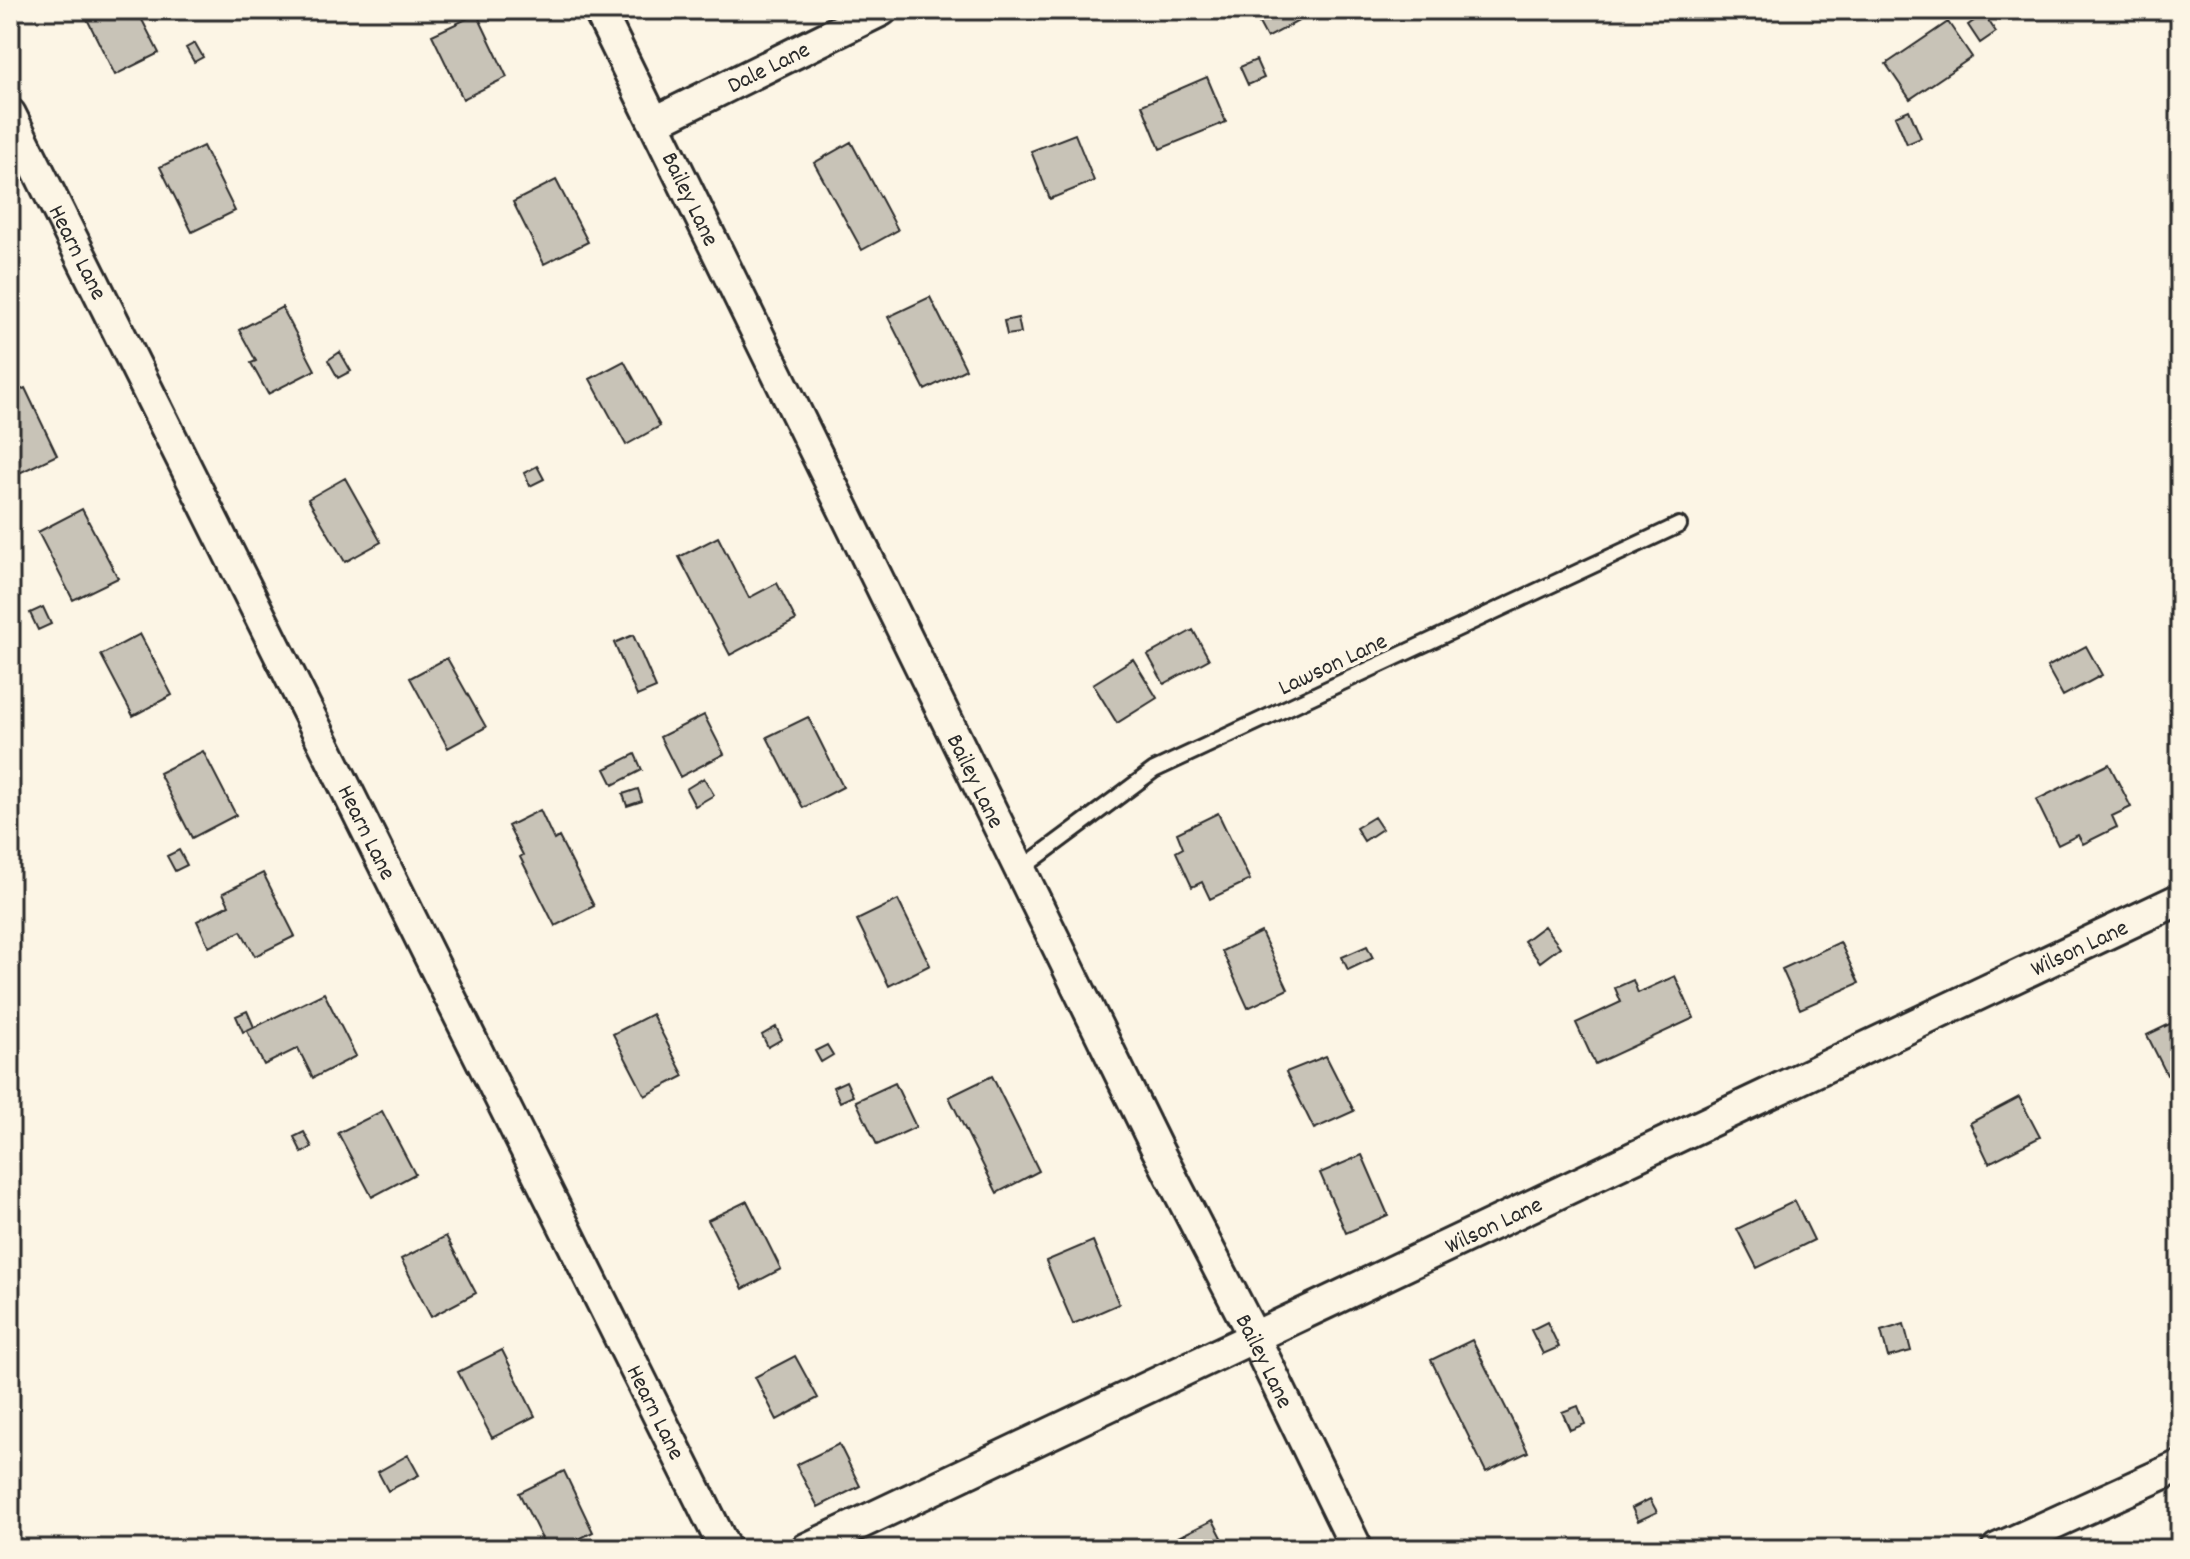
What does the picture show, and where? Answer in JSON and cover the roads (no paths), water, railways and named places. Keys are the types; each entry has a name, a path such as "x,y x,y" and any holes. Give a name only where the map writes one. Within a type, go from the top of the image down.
{"street":[{"name":"Bailey Lane","path":"599,10 1157,1149 1254,1337 1357,1549"},
{"name":"Dale Lane","path":"655,122 882,10"},
{"name":"Hearn Lane","path":"10,114 725,1549"},
{"name":"Wilson Lane","path":"806,1549 2180,899"},
{"path":"1997,1549 2180,1466"}],"lane":[{"name":"Lawson Lane","path":"1021,869 1154,770 1679,525"}]}
